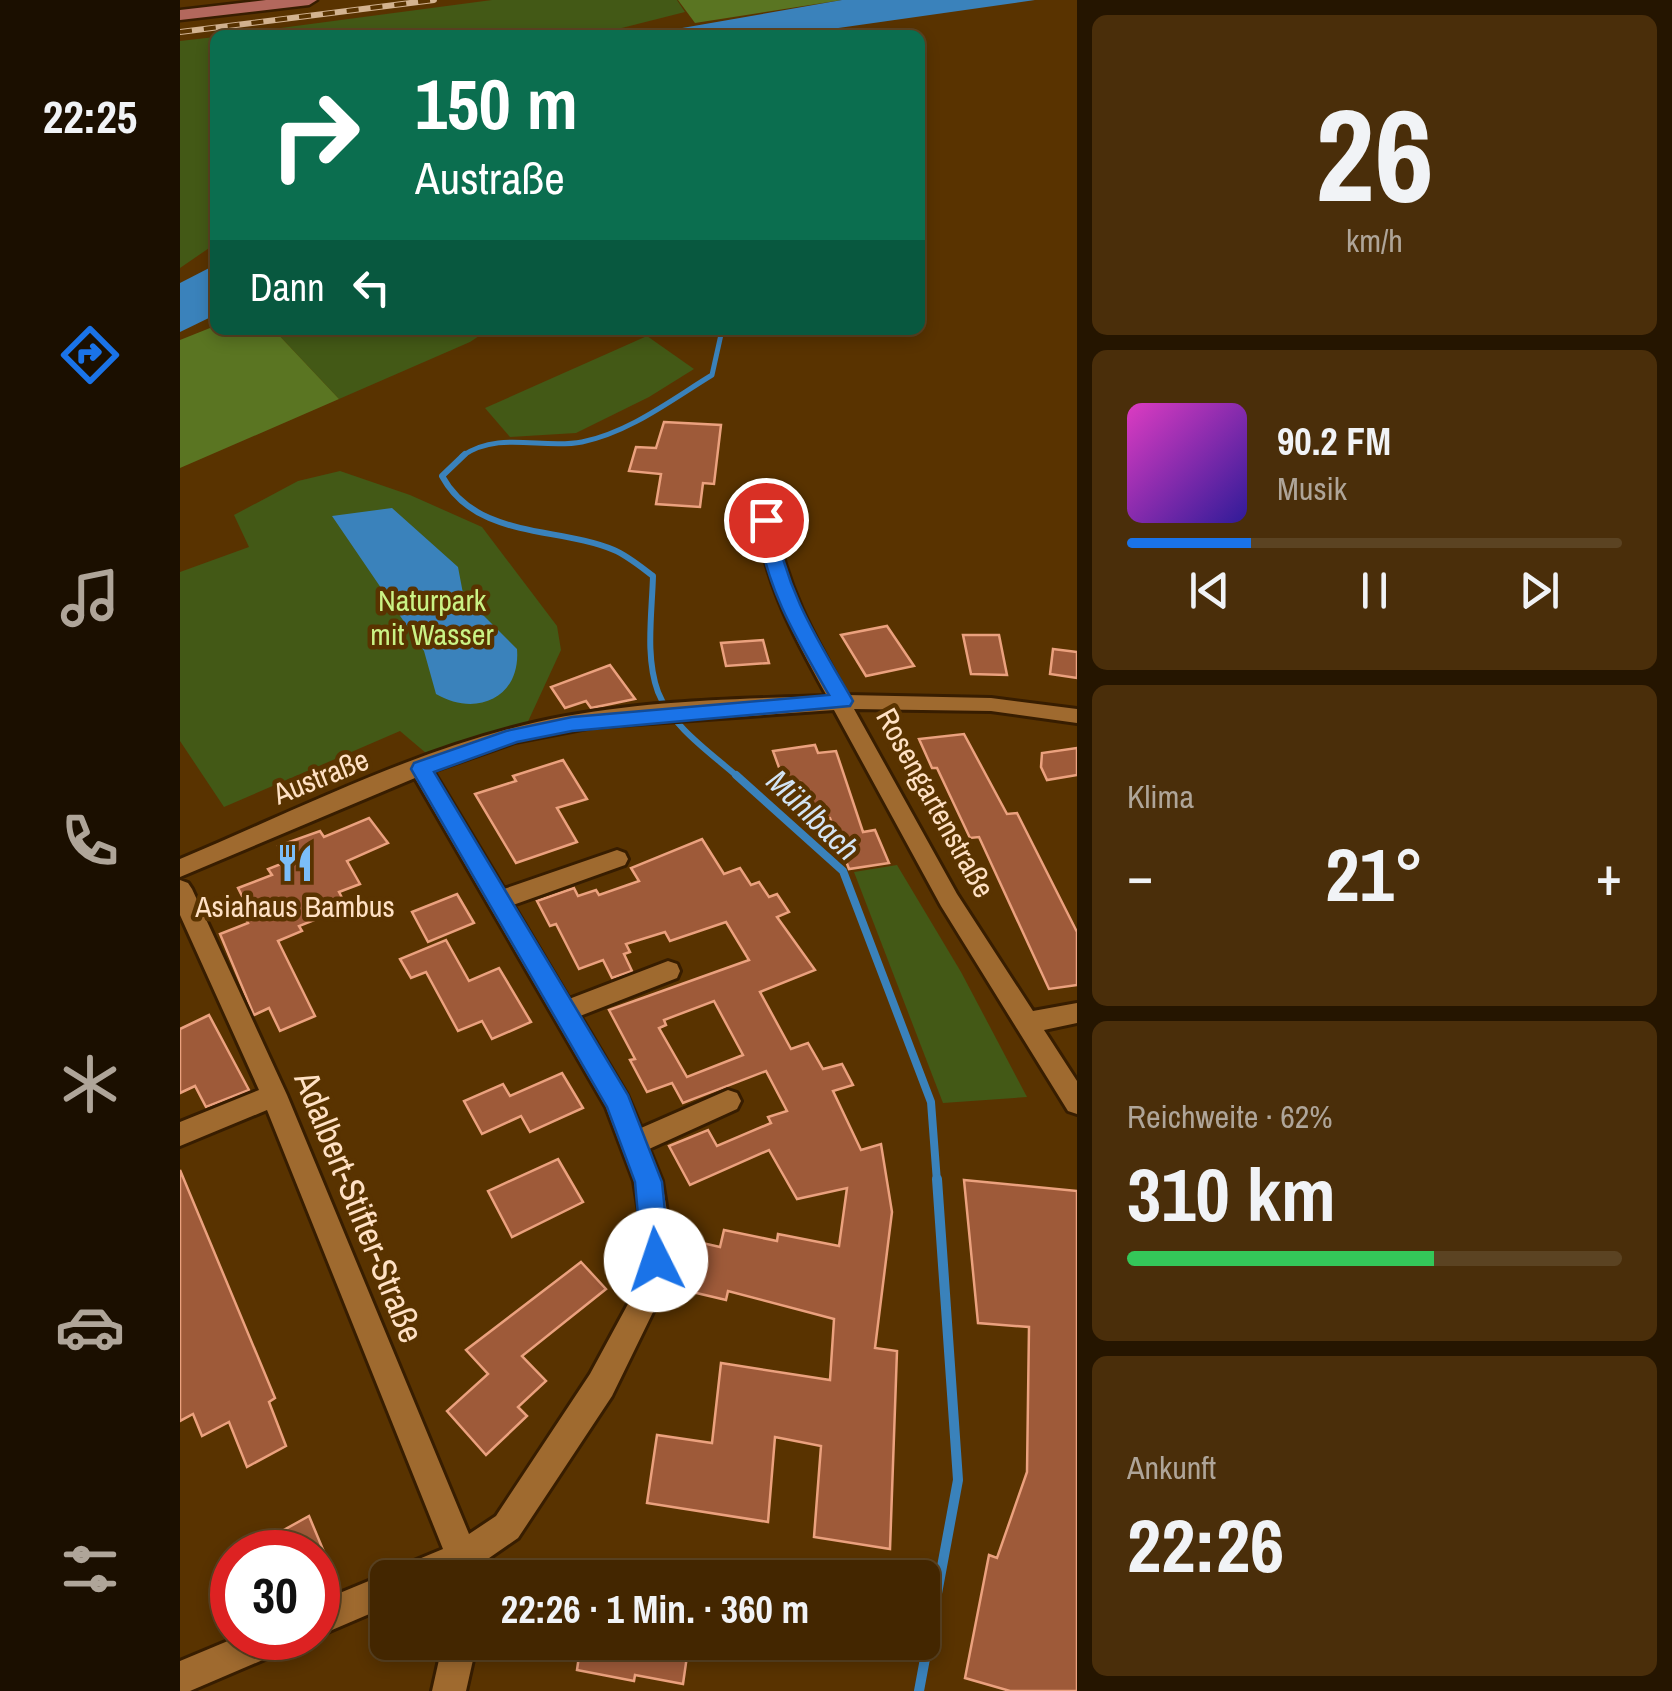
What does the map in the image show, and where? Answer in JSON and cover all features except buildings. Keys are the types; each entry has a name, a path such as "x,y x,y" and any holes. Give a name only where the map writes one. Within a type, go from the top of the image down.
{"main road":[{"path":"180,15 309,0"}],"street":[{"name":"Rosengartenstraße","path":"766,520 770,556 788,607 949,900 1077,1103"},
{"name":"Austraße","path":"180,868 513,736 656,714 843,701 967,702 1077,716"},
{"path":"422,769 566,1010 636,1142 648,1182 656,1260 641,1308 602,1385 507,1527 470,1560"},
{"path":"500,900 617,859"},
{"name":"Adalbert-Stifter-Straße","path":"180,889 274,1095 459,1560"},
{"path":"566,1010 668,971"},
{"path":"1025,1023 1077,1013"},
{"path":"180,1134 274,1095"},
{"path":"636,1142 728,1101"},
{"path":"340,1610 370,1597"},
{"path":"180,1678 222,1660"},
{"path":"449,1691 456,1660"}],"green space":[{"path":"492,0 677,0 685,12 614,30 265,30"},
{"path":"678,0 842,0 695,23"},
{"path":"210,38 210,247 180,268 180,41"},
{"path":"210,328 210,335 279,335 339,399 180,468 180,340"},
{"path":"279,335 480,335 470,342 339,399"},
{"path":"647,336 694,369 649,397 576,433 510,437 485,408"},
{"name":"Naturpark mit Wasser","path":"340,471 410,495 482,527 557,626 561,650 525,728 433,759 400,731 224,807 180,741 180,572 249,547 234,515 298,481"},
{"path":"897,865 961,972 1027,1097 943,1103 854,872"}],"water":[{"path":"842,0 1035,0 824,30 671,30"},
{"path":"210,268 210,317 180,332 180,283"},
{"path":"392,508 458,567 465,604 482,614 517,649 512,680 493,699 466,704 436,694 424,651 332,516"}],"waterway":[{"name":"Mühlbach","path":"464,455 506,442 582,442 633,423 712,375 721,335"},
{"name":"Mühlbach","path":"464,455 442,476 475,511 519,528 614,550 653,576 650,650 658,692 682,728 738,777"},
{"name":"Mühlbach","path":"736,775 843,871 931,1102 937,1182"},
{"name":"Mühlbach","path":"919,1691 958,1480 937,1179"}],"railway":[{"path":"180,32 434,0"}],"place":[{"name":"Asiahaus Bambus","path":"295,863"}],"route":[{"path":"656,1260 648,1182 618,1103 422,769 513,736 572,724 843,701 788,607 770,556 766,520"}]}
